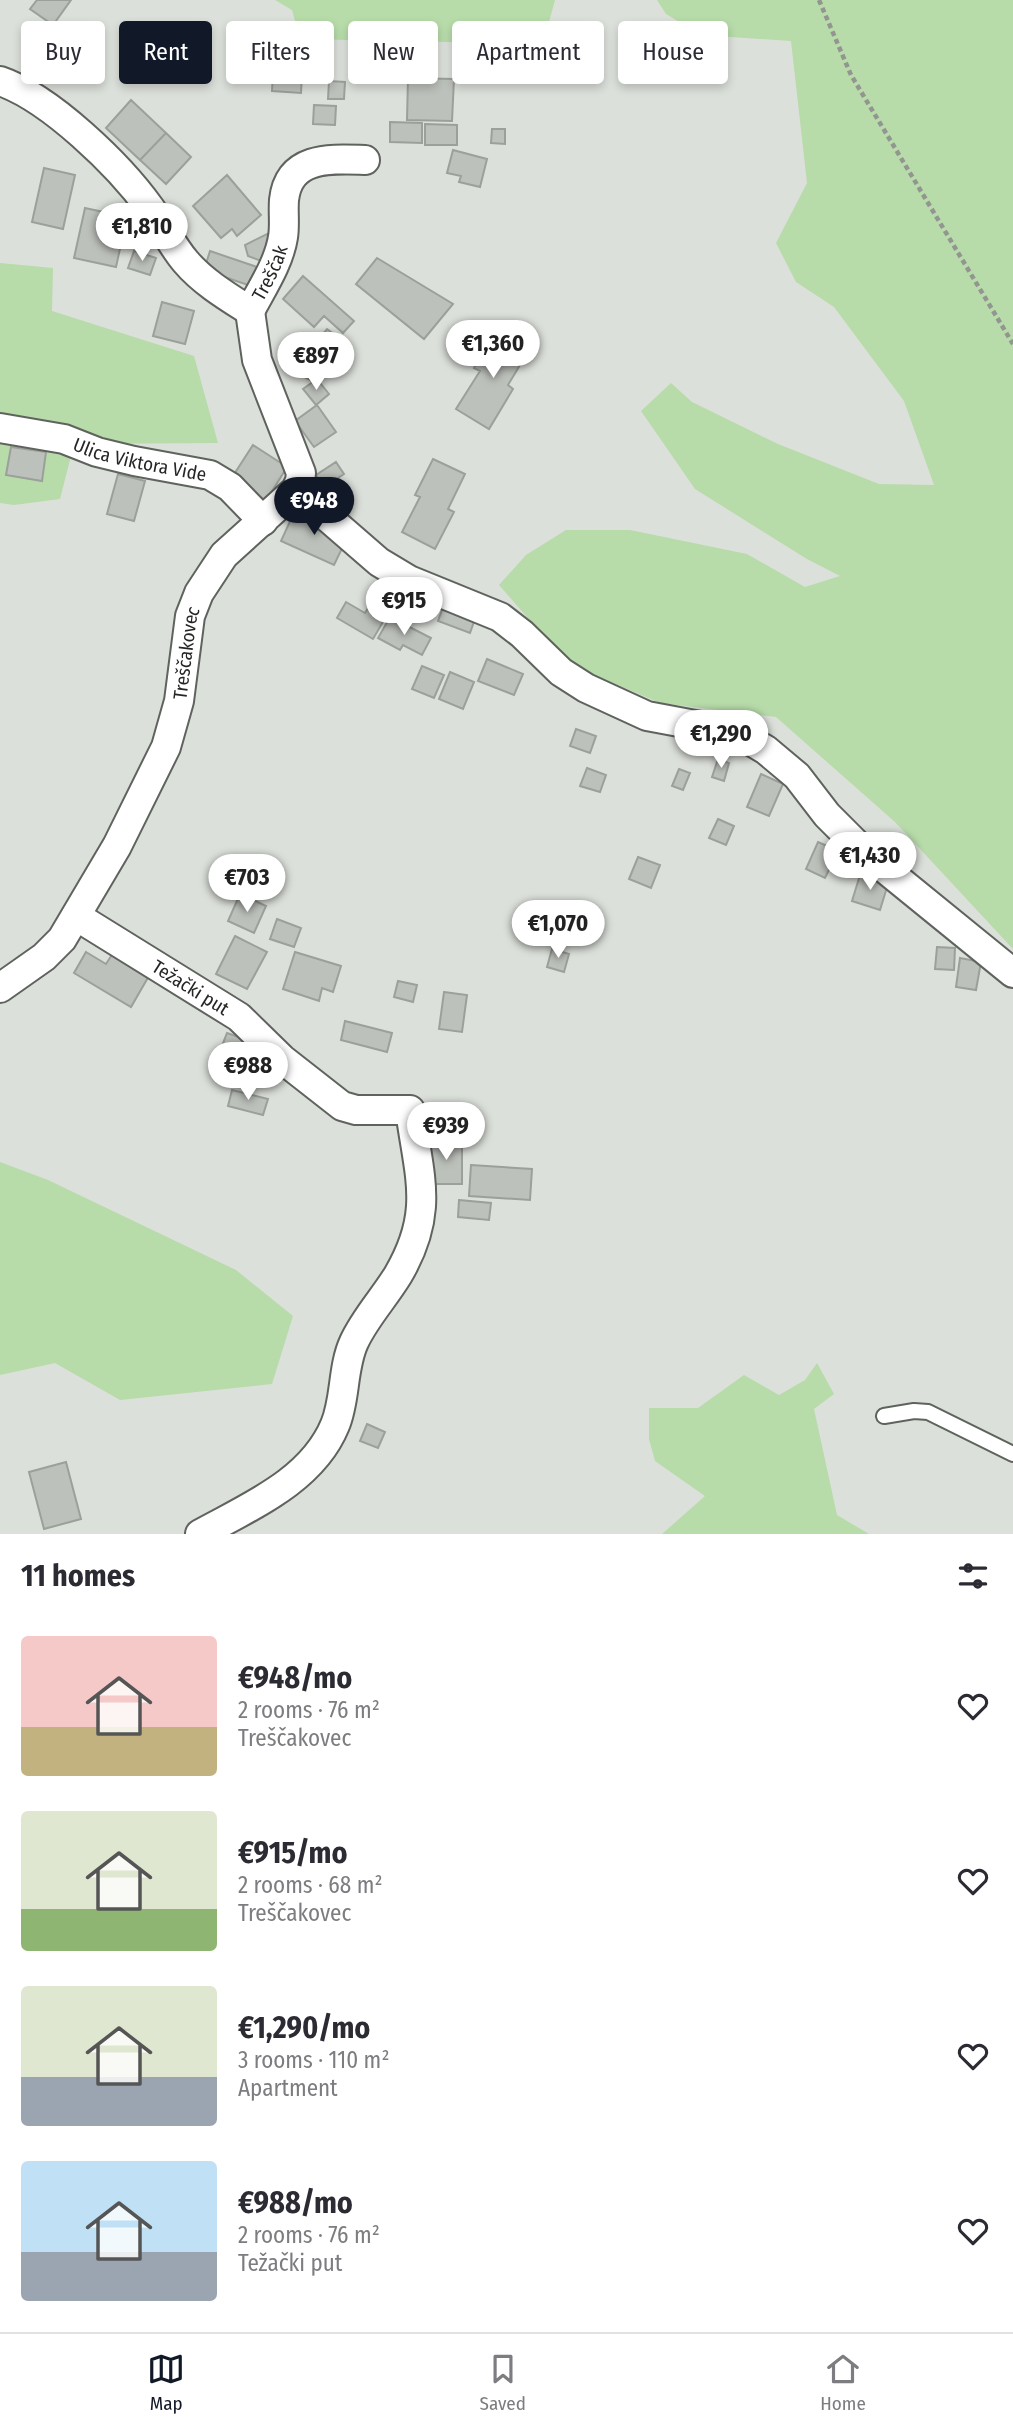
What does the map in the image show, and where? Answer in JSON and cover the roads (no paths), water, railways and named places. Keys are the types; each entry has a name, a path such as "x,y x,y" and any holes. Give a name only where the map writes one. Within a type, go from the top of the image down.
{"street":[{"name":"Treščak","path":"0,81 25,91 62,118 131,185 150,208 186,263 205,280 250,311 280,253 284,238 286,189 292,178 311,162 365,160"},
{"path":"250,311 257,360 301,473 296,490 379,562 409,580 500,617 522,634 561,672 586,688 647,716 727,731 766,750 797,776 827,815 863,851 1013,973"},
{"name":"Ulica Viktora Vide","path":"0,428 64,439 97,452 210,475 230,487 263,521"},
{"name":"Treščakovec","path":"0,988 44,957 62,939 122,837 166,747 179,701 190,616 199,593 224,555 296,490"},
{"name":"Težački put","path":"76,916 239,1017 282,1059 342,1106 356,1110 410,1110 422,1196 417,1236 397,1276 353,1344 334,1426 316,1457 289,1481 270,1495 200,1534"}],"lane":[{"path":"884,1416 914,1411 928,1412 1013,1454"}]}
